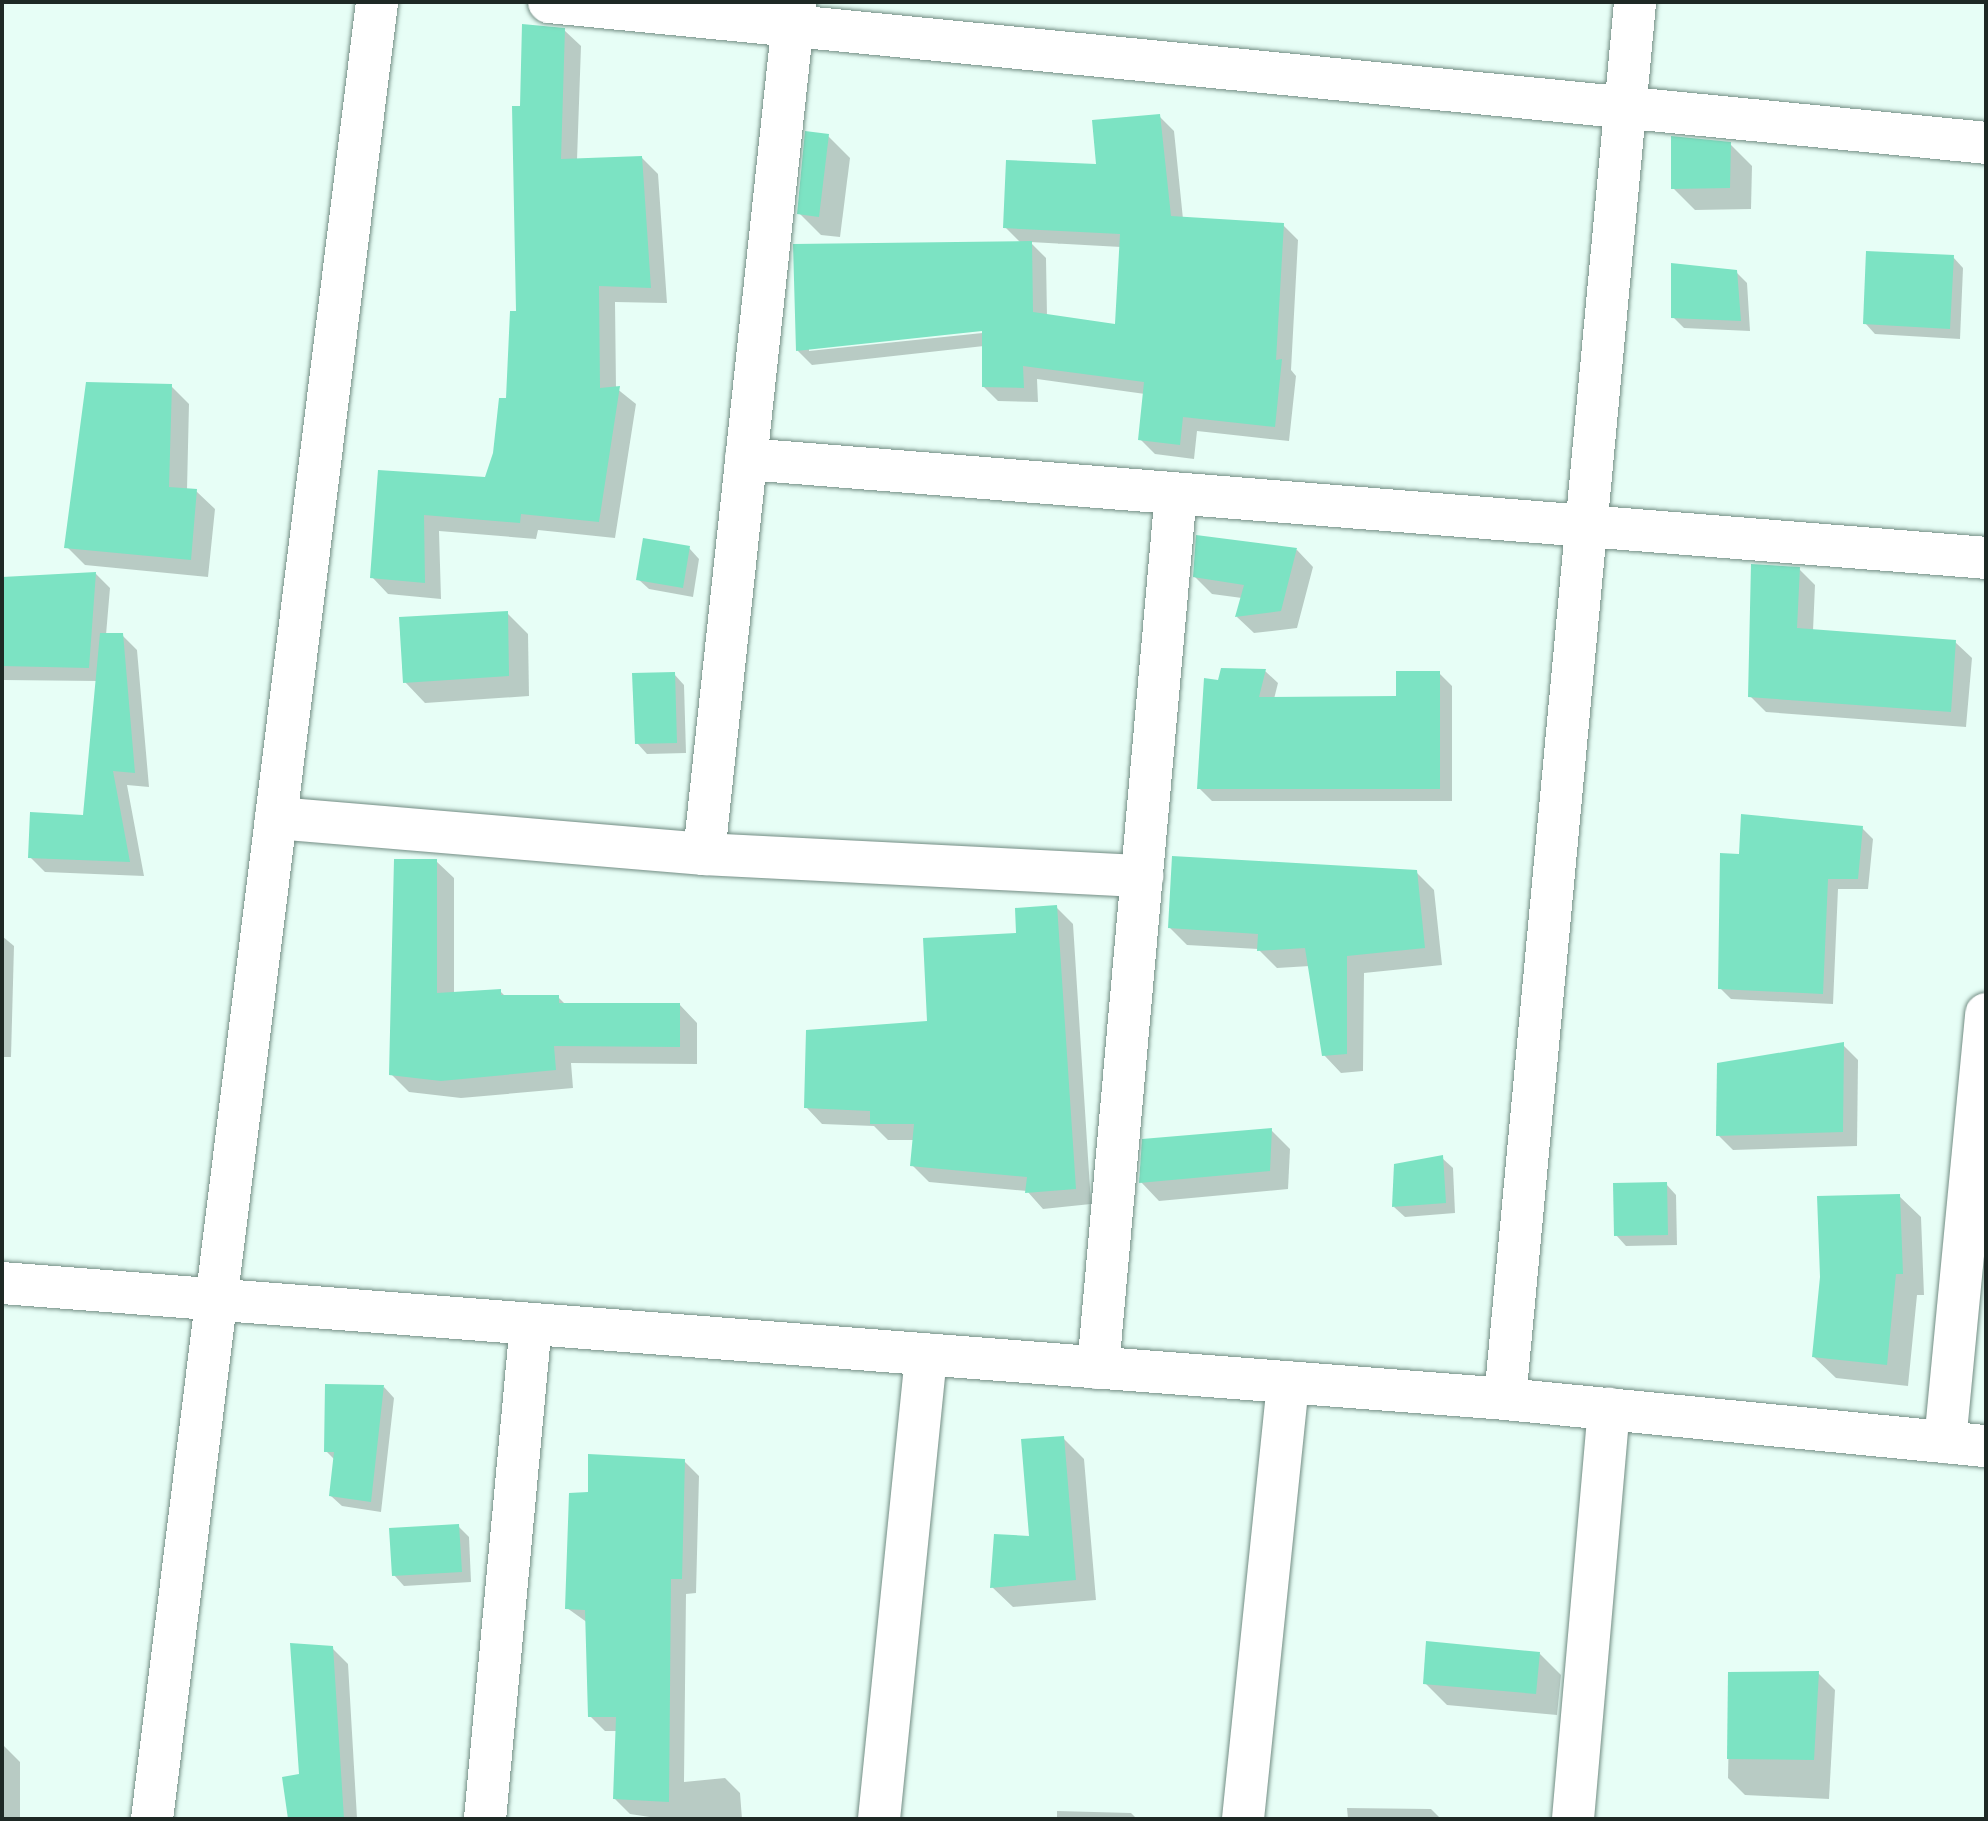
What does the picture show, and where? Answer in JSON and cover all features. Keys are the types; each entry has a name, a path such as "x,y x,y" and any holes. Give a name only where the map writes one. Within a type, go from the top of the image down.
{"street":[{"path":"152,1819 377,2"},
{"path":"549,2 794,14 1624,107 1986,143"},
{"path":"1505,1399 1635,2"},
{"path":"704,854 794,14"},
{"path":"746,459 1986,558"},
{"path":"1098,1368 1176,493"},
{"path":"276,818 704,854 1142,876"},
{"path":"1945,1442 1986,1014"},
{"path":"2,1283 1505,1399 1986,1446"},
{"path":"485,1819 531,1324"},
{"path":"879,1819 926,1354"},
{"path":"1243,1819 1288,1382"},
{"path":"1573,1819 1609,1409"}],"building":[{"path":"522,24 565,28 561,159 642,156 651,288 599,286 600,388 620,386 599,522 521,514 520,523 424,515 425,583 370,578 378,470 485,477 493,453 499,398 506,398 510,311 516,311 512,106 520,106"},
{"path":"1160,114 1171,216 1284,223 1276,360 1282,359 1275,427 1183,417 1180,445 1138,440 1144,382 1023,366 1024,388 982,387 982,331 796,351 793,244 1032,241 1033,312 1115,324 1120,234 1003,228 1006,160 1096,164 1092,120"},
{"path":"805,131 829,134 819,217 797,214"},
{"path":"1671,136 1731,142 1730,188 1671,189"},
{"path":"1866,251 1954,255 1950,329 1863,324"},
{"path":"1671,263 1737,270 1741,321 1671,318"},
{"path":"86,382 172,384 169,487 197,489 191,560 64,548"},
{"path":"1196,535 1297,548 1281,611 1235,617 1244,585 1193,577"},
{"path":"643,538 690,546 683,588 636,580"},
{"path":"1751,564 1800,567 1797,628 1956,640 1951,712 1748,697"},
{"path":"96,572 89,668 2,666 2,577"},
{"path":"508,611 509,676 403,683 399,617"},
{"path":"100,633 123,633 135,773 113,771 130,862 28,858 30,812 83,815"},
{"path":"1221,668 1266,669 1259,697 1396,696 1396,671 1440,671 1440,789 1197,789 1204,678 1218,680"},
{"path":"675,672 677,743 635,744 632,673"},
{"path":"1741,814 1863,826 1858,879 1828,879 1823,994 1718,989 1720,853 1739,854"},
{"path":"1172,856 1417,870 1425,948 1347,956 1347,1054 1322,1056 1305,948 1257,951 1258,934 1168,928"},
{"path":"394,859 437,859 437,993 501,989 501,995 559,995 559,1003 680,1003 680,1047 554,1046 556,1070 441,1081 389,1075"},
{"path":"1057,905 1076,1189 1025,1193 1027,1177 910,1166 914,1124 870,1124 870,1111 804,1108 806,1030 927,1021 923,938 1016,933 1015,908"},
{"path":"1844,1042 1843,1132 1716,1136 1717,1063"},
{"path":"1272,1128 1270,1171 1139,1183 1142,1139"},
{"path":"1443,1155 1446,1203 1392,1207 1394,1164"},
{"path":"1667,1182 1668,1235 1614,1236 1613,1183"},
{"path":"1900,1194 1903,1274 1896,1274 1887,1365 1812,1357 1820,1277 1817,1196"},
{"path":"325,1384 384,1385 371,1502 329,1496 334,1452 324,1452"},
{"path":"1064,1436 1076,1580 990,1588 994,1534 1029,1536 1021,1439"},
{"path":"588,1454 685,1459 682,1579 671,1579 669,1802 613,1799 616,1717 588,1717 585,1610 565,1609 569,1493 588,1492"},
{"path":"459,1524 462,1572 392,1576 389,1528"},
{"path":"1426,1641 1540,1652 1536,1694 1423,1684"},
{"path":"290,1643 333,1646 344,1819 288,1819 282,1777 299,1774"},
{"path":"1819,1671 1814,1760 1727,1759 1728,1672"}]}
